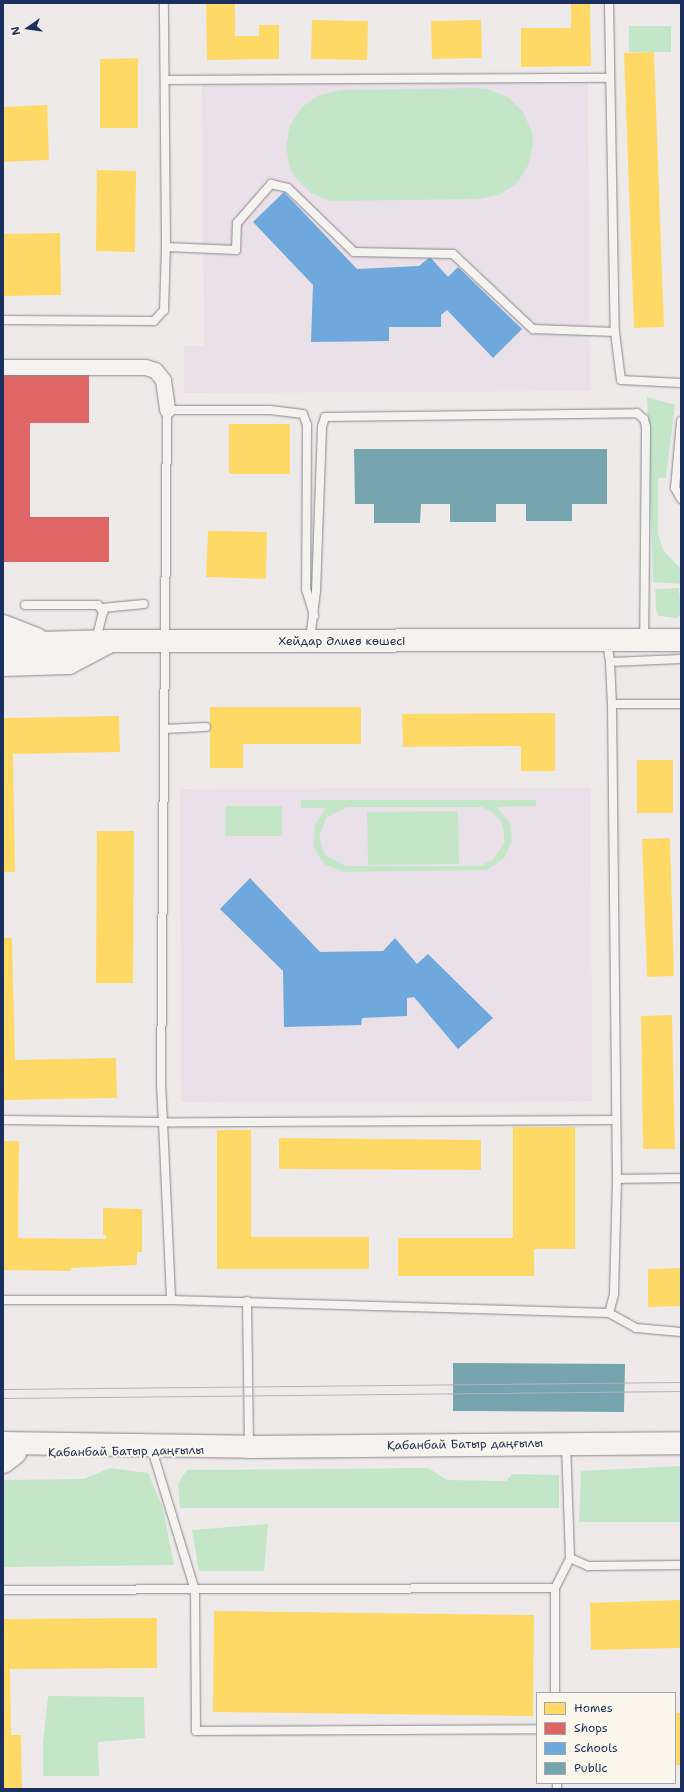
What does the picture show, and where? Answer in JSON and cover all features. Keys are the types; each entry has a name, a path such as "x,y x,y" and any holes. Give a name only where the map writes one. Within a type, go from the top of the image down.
{"main road":[{"path":"3,626 48,643"},
{"name":"Хейдар Әлиев көшесі","path":"3,644 104,641 310,642 608,652 644,640 681,640"},
{"path":"3,665 69,662 104,641"},
{"name":"Қабанбай Батыр даңғылы","path":"6,1453 249,1447 681,1443"},
{"name":"Қабанбай Батыр даңғылы","path":"6,1453 153,1453 249,1447"}],"street":[{"path":"3,367 145,367 155,370 163,380 167,410"}],"lane":[{"path":"3,320 154,320 164,310 166,247 164,3"},
{"path":"609,3 608,78 615,332 622,380 681,383"},
{"path":"165,80 608,78"},
{"path":"166,247 236,250 237,223 271,184 288,188 354,252 453,254 533,329 615,332"},
{"path":"170,1300 161,1085 167,410 270,410 303,414 307,425 306,589 314,616"},
{"path":"310,642 314,616 322,426 325,417 637,413 644,419 646,427 644,640"},
{"path":"681,422 675,488 681,499"},
{"path":"25,605 98,606 102,608 144,604"},
{"path":"102,608 104,641"},
{"path":"609,1313 614,1294 617,1178 612,704 608,652 681,659"},
{"path":"612,704 681,704"},
{"path":"164,730 206,727"},
{"path":"3,1120 163,1122 616,1120"},
{"path":"617,1178 681,1178"},
{"path":"3,1300 247,1301 609,1313 636,1328 681,1332"},
{"path":"247,1301 249,1447"},
{"path":"555,1692 555,1588 570,1558 566,1444"},
{"path":"153,1453 195,1590 196,1731 536,1729"},
{"path":"570,1558 588,1566 681,1565"},
{"path":"3,1590 555,1588"}],"shaded area":[{"path":"588,81 590,391 184,393 184,346 204,346 202,83"},
{"path":"591,788 592,1101 181,1102 180,789"}],"green space":[{"path":"629,26 671,26 671,52 629,52"},
{"path":"487,89 508,97 523,112 532,132 533,143 529,164 517,183 499,195 478,199 331,201 311,193 296,178 290,168 286,147 290,125 302,107 319,95 341,90"},
{"path":"647,397 675,405 666,478 658,478 658,533 663,550 681,569 681,584 653,582"},
{"path":"679,588 681,614 677,618 659,616 656,611 655,589"},
{"path":"301,800 536,800 536,806 497,807 510,823 512,841 504,858 487,870 343,872 324,864 313,846 315,825 326,808 301,808","holes":["347,807 482,807 492,812 500,820 504,831 504,843 493,860 480,866 346,866 327,856 323,851 319,835 327,817"]},
{"path":"226,806 282,806 282,836 225,836"},
{"path":"458,811 459,864 368,865 367,812"},
{"path":"681,1466 681,1522 579,1522 581,1471"},
{"path":"110,1468 148,1473 163,1508 174,1565 3,1567 3,1480 84,1479"},
{"path":"428,1468 447,1480 506,1481 512,1474 559,1475 559,1508 180,1508 178,1483 187,1470"},
{"path":"268,1524 264,1571 199,1571 192,1530"},
{"path":"48,1696 144,1697 145,1738 98,1742 99,1776 43,1776 43,1743"}],"building: Homes":[{"path":"206,3 235,3 235,36 259,36 259,25 279,25 279,59 207,60"},
{"path":"571,3 590,3 591,66 521,67 521,28 571,28"},
{"path":"312,20 368,21 367,60 311,59"},
{"path":"481,20 482,58 432,59 431,21"},
{"path":"654,52 664,327 634,328 624,53"},
{"path":"138,58 138,128 100,128 100,59"},
{"path":"47,105 49,160 3,162 3,107"},
{"path":"97,170 136,171 135,252 96,251"},
{"path":"60,233 61,295 3,296 3,234"},
{"path":"229,424 290,424 290,474 229,474"},
{"path":"208,531 267,532 266,579 206,577"},
{"path":"210,707 361,707 361,744 243,744 243,768 210,768"},
{"path":"555,713 555,771 521,771 521,746 403,747 402,714"},
{"path":"119,716 120,752 13,754 15,872 3,872 3,718"},
{"path":"637,760 673,760 673,813 637,813"},
{"path":"97,831 134,831 133,983 96,983"},
{"path":"670,838 674,976 647,977 642,839"},
{"path":"3,938 12,938 15,1060 116,1058 117,1098 3,1100"},
{"path":"672,1015 675,1149 643,1149 641,1016"},
{"path":"513,1127 575,1127 575,1249 534,1249 534,1276 398,1276 398,1238 513,1238"},
{"path":"217,1130 251,1130 251,1237 369,1237 369,1269 217,1269"},
{"path":"279,1138 481,1140 481,1170 279,1169"},
{"path":"3,1141 19,1141 18,1238 106,1239 106,1235 103,1235 103,1208 142,1209 142,1252 137,1252 137,1265 71,1268 71,1271 3,1270"},
{"path":"681,1268 681,1306 648,1307 648,1269"},
{"path":"681,1600 681,1648 591,1650 590,1603"},
{"path":"214,1611 534,1615 533,1716 213,1712"},
{"path":"157,1618 157,1668 10,1669 11,1735 21,1735 22,1789 3,1789 3,1619"},
{"path":"676,1713 681,1713 681,1765 676,1765"}],"building: Shops":[{"path":"3,375 89,375 89,423 30,423 30,517 109,517 109,562 3,562"}],"building: Schools":[{"path":"284,192 357,269 419,266 430,257 448,277 458,267 522,329 493,358 447,310 441,315 441,327 389,327 389,341 311,342 313,285 253,222"},
{"path":"250,878 320,952 383,951 395,938 417,964 428,954 493,1018 458,1049 414,997 407,998 407,1016 362,1018 361,1025 284,1027 283,971 220,909"}],"building: Public":[{"path":"354,449 607,449 607,504 572,504 572,521 526,521 526,504 496,504 496,522 450,522 450,504 421,504 420,523 374,523 374,504 355,504"},
{"path":"453,1363 625,1364 624,1412 453,1411"}],"tram line":[{"path":"3,1389 681,1382"},
{"path":"3,1398 681,1391"}]}
